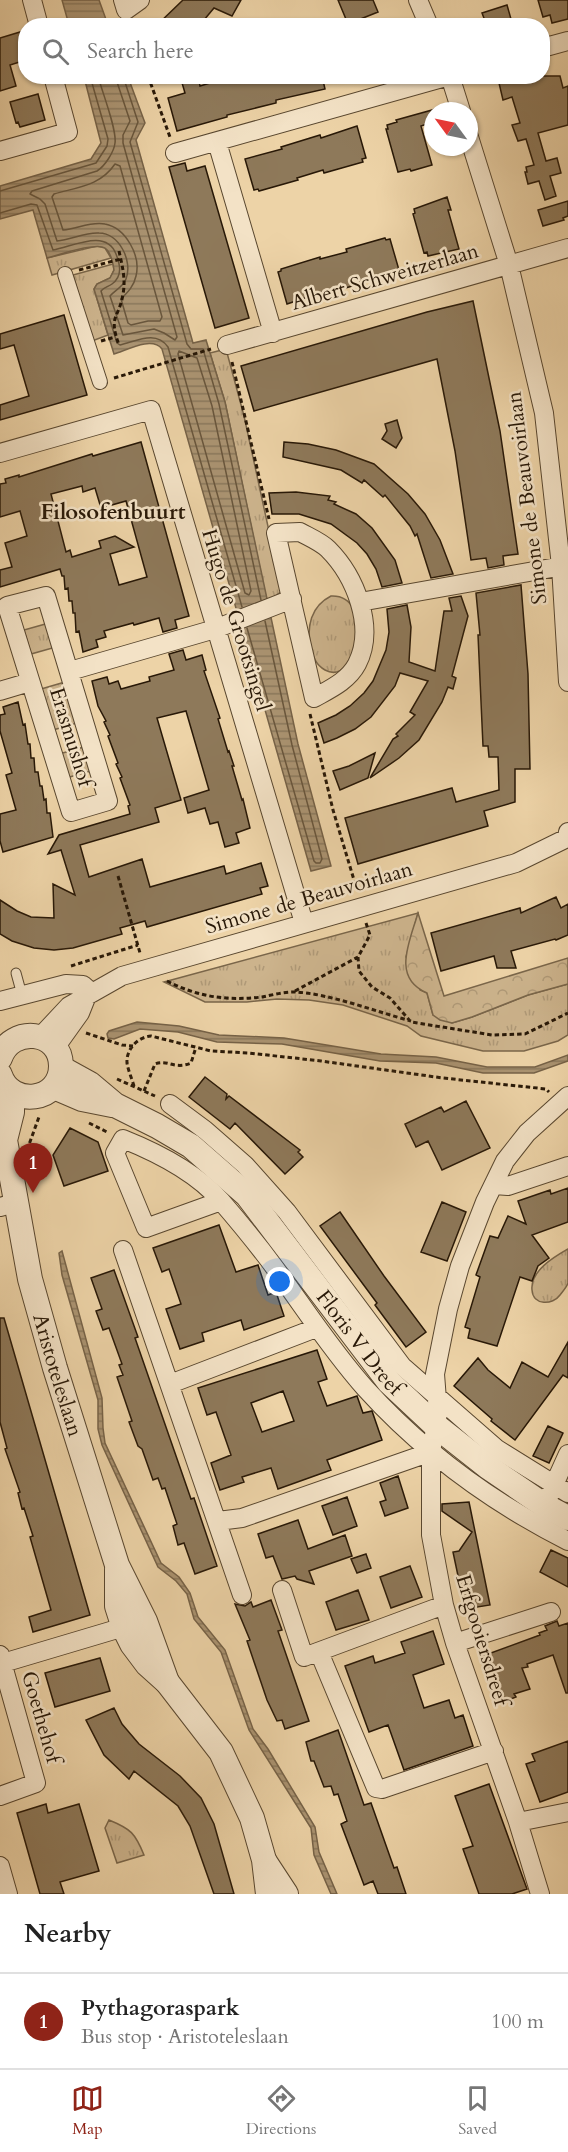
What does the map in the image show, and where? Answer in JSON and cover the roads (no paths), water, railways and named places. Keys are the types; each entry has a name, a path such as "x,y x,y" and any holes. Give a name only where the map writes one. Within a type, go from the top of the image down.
{"street":[{"path":"32,0 37,18"},
{"path":"123,0 126,10 140,0"},
{"path":"418,0 426,18"},
{"path":"550,46 568,41"},
{"path":"0,151 68,132 55,84"},
{"path":"175,153 421,84"},
{"path":"452,84 458,102"},
{"name":"Albert Schweitzerlaan","path":"217,142 273,333"},
{"name":"Simone de Beauvoirlaan","path":"475,156 509,265 544,413 565,565 568,682"},
{"name":"Albert Schweitzerlaan","path":"227,345 568,248"},
{"path":"66,274 100,382"},
{"name":"Hugo de Grootsingel","path":"0,453 151,410 304,923"},
{"path":"300,532 327,547 344,568 360,602 365,627 357,664 341,684 314,698 292,598 276,533 300,532"},
{"path":"360,602 565,565"},
{"name":"Erasmushof","path":"46,596 70,671 108,801 71,812 7,606 46,596"},
{"name":"Erasmushof","path":"70,671 237,622 292,598"},
{"name":"Erasmushof","path":"0,691 30,682"},
{"name":"Simone de Beauvoirlaan","path":"89,995 122,976 144,968 516,864 567,838 568,832"},
{"path":"0,1001 66,984 83,985 89,995 53,1060 44,1095 14,1088"},
{"path":"2,1047 23,1036 53,1060"},
{"name":"Floris V Dreef","path":"53,1060 82,1099 115,1105 157,1126 191,1146 247,1195 389,1382 436,1426 488,1467 556,1495"},
{"name":"Aristoteleslaan","path":"14,1088 10,1196 55,1368 134,1624 167,1682 221,1752 252,1818 264,1860 268,1894"},
{"name":"Erfgooiersdreef","path":"540,1894 518,1822 455,1643 444,1605 431,1535 431,1452 438,1413 435,1374 448,1309 460,1266 485,1202 505,1161 526,1133 563,1099"},
{"name":"Floris V Dreef","path":"170,1104 205,1130 244,1165 287,1212 402,1366 497,1449 556,1495 568,1518"},
{"name":"Floris V Dreef","path":"221,1201 146,1228 115,1153 123,1139 173,1162 210,1188 221,1201 257,1244 316,1328 366,1389 431,1452 501,1501 568,1541"},
{"path":"494,1185 508,1186 568,1166"},
{"path":"123,1250 242,1595"},
{"path":"170,1384 316,1328"},
{"path":"218,1521 242,1518 431,1452"},
{"path":"556,1495 568,1454"},
{"path":"282,1590 304,1657 444,1605"},
{"path":"455,1643 551,1612"},
{"name":"Goethehof","path":"0,1796 36,1783 1,1659 134,1624"},
{"path":"319,1652 376,1788 382,1789 494,1751"},
{"path":"518,1822 568,1812"},
{"name":"Aristoteleslaan","path":"264,1860 286,1894"},
{"path":"0,1866 8,1894"}],"lane":[{"path":"16,973 22,995"}],"water":[{"path":"62,0 99,0 105,18 67,18"},
{"path":"86,84 131,84 145,123 136,140 193,343 206,340 225,402 298,744 331,866 311,871 162,349 158,345 146,344 114,354 94,289 97,284 110,278 114,270 110,255 105,248 86,248 47,258 33,210 0,219 0,186 91,159 101,143"},
{"path":"137,1022 179,1026 219,1035 284,1038 381,1054 436,1057 487,1067 535,1067 568,1055 568,1061 534,1073 483,1073 436,1063 380,1061 282,1044 217,1042 178,1032 140,1029 114,1039 108,1038 109,1031"},
{"path":"62,1251 102,1398 105,1443 161,1563 179,1577 190,1593 198,1617 225,1650 253,1729 268,1749 315,1827 319,1852 337,1894 331,1894 314,1855 311,1828 249,1730 221,1652 194,1619 187,1594 176,1581 158,1567 102,1445 98,1429 98,1400 62,1275 59,1253"}],"place":[{"name":"Pythagoraspark","path":"33,1193"}],"district":[{"name":"Filosofenbuurt","path":"113,512"}]}
